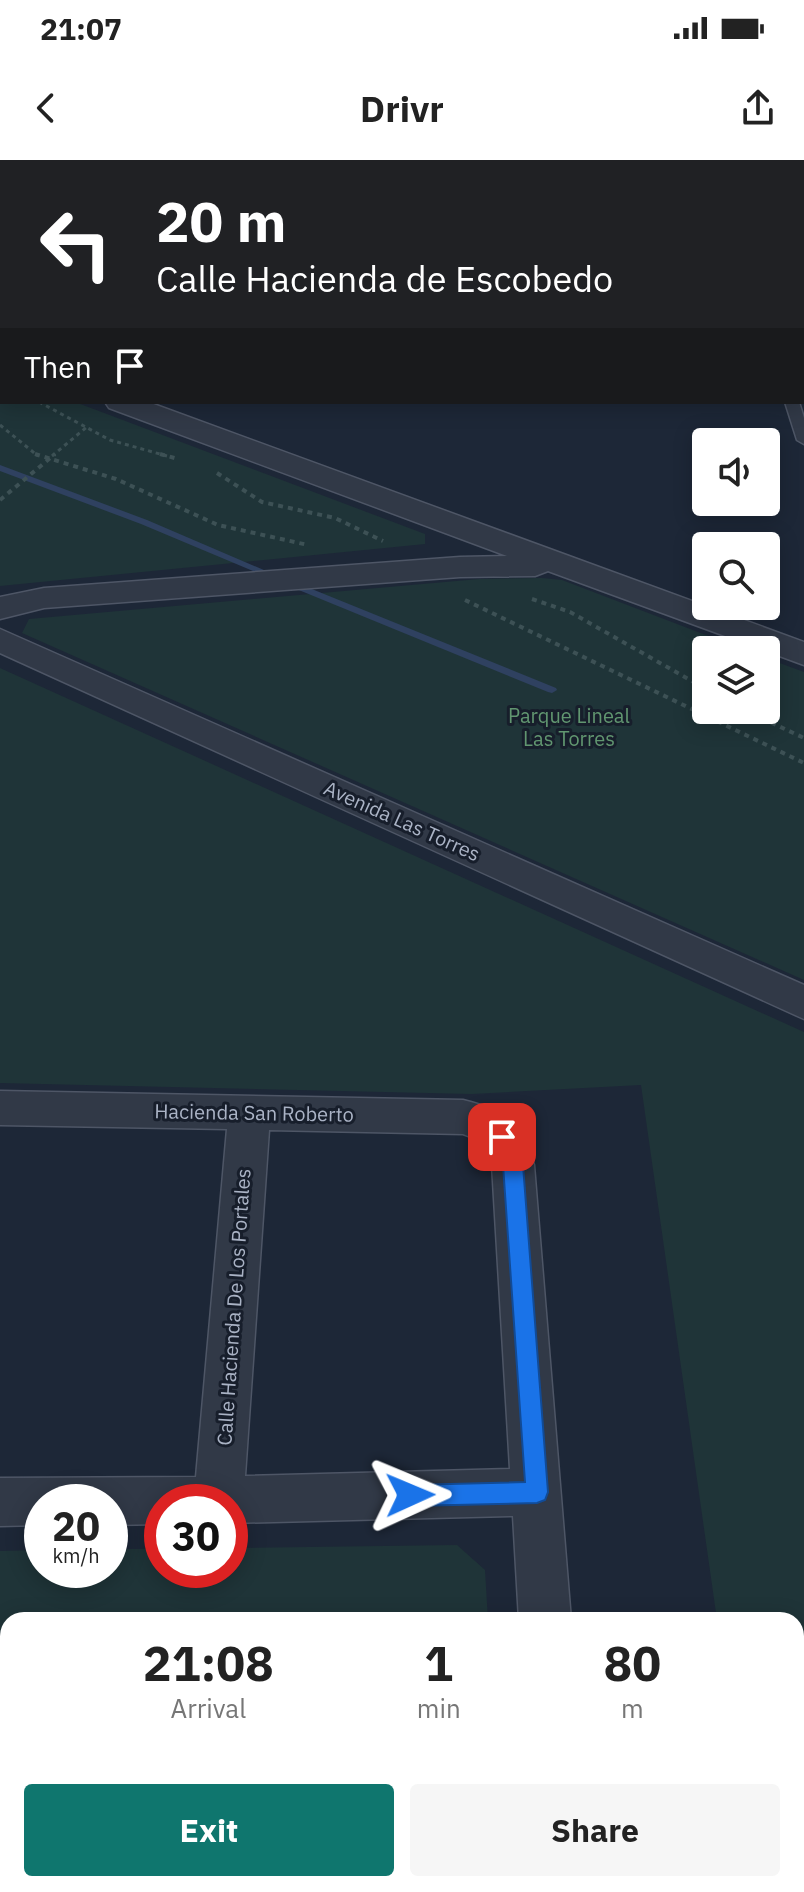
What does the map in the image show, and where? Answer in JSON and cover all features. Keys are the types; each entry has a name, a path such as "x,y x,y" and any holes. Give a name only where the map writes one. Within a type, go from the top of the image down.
{"street":[{"path":"107,411 485,538 804,654"},
{"path":"460,567 478,551 485,538"},
{"path":"0,608 44,598 460,567 562,567"},
{"name":"Avenida Las Torres","path":"0,640 804,1003"},
{"name":"Hacienda San Roberto","path":"0,1108 463,1117 491,1126 502,1137 513,1165 537,1492"},
{"name":"Calle Hacienda De Los Portales","path":"220,1484 249,1113"},
{"path":"248,1499 537,1492 544,1612"},
{"path":"0,1502 144,1501"}],"lane":[{"path":"793,404 804,440"}],"path":[{"path":"43,404 110,440 186,461"},
{"path":"1,498 107,411"},
{"path":"208,468 262,502 335,518 389,544"},
{"path":"525,597 570,612 692,681"},
{"path":"774,724 804,738"}],"green space":[{"path":"0,404 80,404 425,534 425,544 0,586"},
{"name":"Parque Lineal Las Torres","path":"479,579 562,580 708,636 692,636 692,724 780,724 780,663 804,672 804,980 22,633 29,619"},
{"path":"0,668 804,1032 804,1612 716,1612 641,1085 471,1094 0,1083"},
{"path":"457,1545 485,1570 488,1612 0,1612 0,1551 24,1550 24,1588 128,1588 128,1549 144,1549 144,1588 248,1588 248,1548"}],"waterway":[{"path":"0,468 144,522 275,577"},
{"path":"292,584 552,690"}],"route":[{"path":"410,1495 537,1492 513,1165 502,1137"}]}
